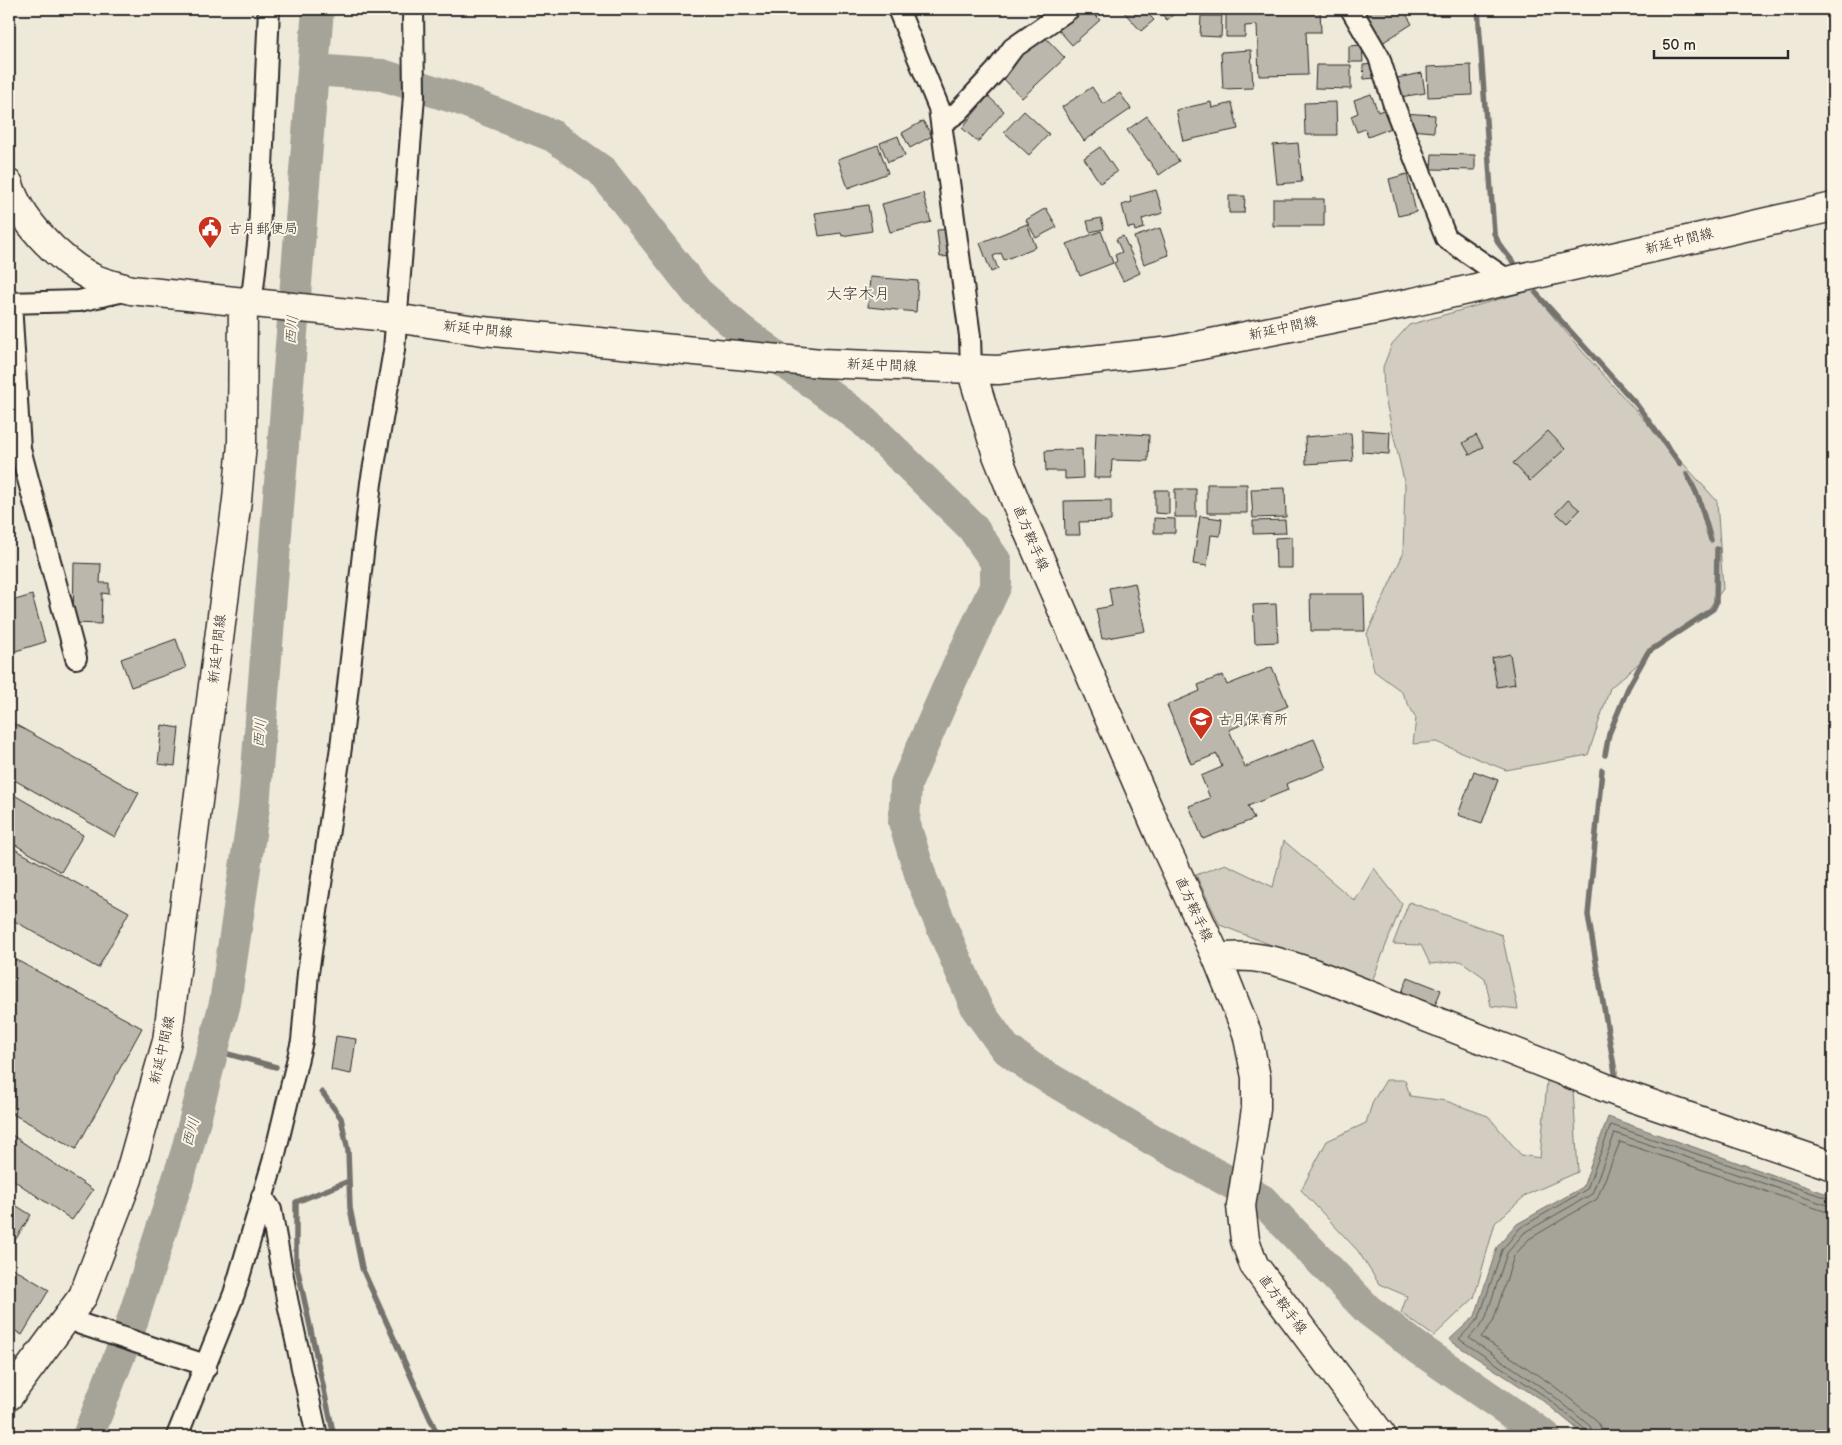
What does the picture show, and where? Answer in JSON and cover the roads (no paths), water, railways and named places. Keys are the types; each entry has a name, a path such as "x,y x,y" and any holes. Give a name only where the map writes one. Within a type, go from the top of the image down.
{"main road":[{"path":"9,184 12,196 42,240 91,277 131,290 256,304"},
{"name":"新延中間線","path":"9,1396 79,1322 83,1296 128,1179 167,1041 237,500 256,304 392,318 483,331 821,363 998,370 1172,351 1414,302 1504,280 1833,208"},
{"name":"直方鞍手線","path":"971,369 997,455 1021,515 1161,838 1217,958 1247,1034 1256,1078 1255,1116 1241,1206 1245,1240 1254,1265 1382,1436"},
{"path":"1217,958 1237,955 1266,957 1312,973 1620,1093 1833,1166"}],"street":[{"path":"256,304 253,289 259,234 269,9"},
{"path":"177,1436 202,1365 234,1294 273,1162 302,1041 308,973 341,747 371,483 394,350 392,318 414,96 413,9"},
{"path":"898,9 939,108 970,336 971,369"},
{"path":"942,124 958,112 996,71 1013,48 1069,9"},
{"path":"1351,9 1379,57 1395,108 1446,238 1500,275 1504,280"},
{"path":"76,658 20,449 10,303 79,301 131,290"},
{"path":"262,1196 271,1210 287,1299 317,1436"},
{"path":"79,1322 202,1365"}],"water":[{"path":"1608,1117 1833,1196 1833,1436 1586,1436 1543,1401 1449,1340 1475,1316 1497,1247 1517,1224 1583,1187"}],"waterway":[{"name":"西川","path":"88,1436 129,1331 186,1154 225,1003 254,807 318,9"},
{"path":"1478,9 1494,233 1499,244 1513,262"},
{"path":"314,70 382,75 462,100 553,136 602,171 697,292 742,331 862,419 972,527 996,562 996,585 950,683 906,784 904,822 922,880 977,1009 1005,1048 1032,1068 1155,1141 1262,1200 1368,1310 1418,1348 1545,1436"},
{"path":"1536,293 1637,405 1680,464"},
{"path":"1687,474 1699,499 1711,540"},
{"path":"1605,755 1609,734 1628,688 1648,652 1713,609 1716,603 1717,549"},
{"path":"1602,770 1588,915 1616,1078"},
{"path":"213,1050 276,1067"},
{"path":"322,1092 341,1118 348,1151 350,1208 362,1268 438,1436"},
{"path":"334,1436 296,1262 296,1202 349,1181"}],"place":[{"name":"古月郵便局","path":"210,249"},
{"name":"古月保育所","path":"1201,740"}],"district":[{"name":"大字木月","path":"858,294"}]}
